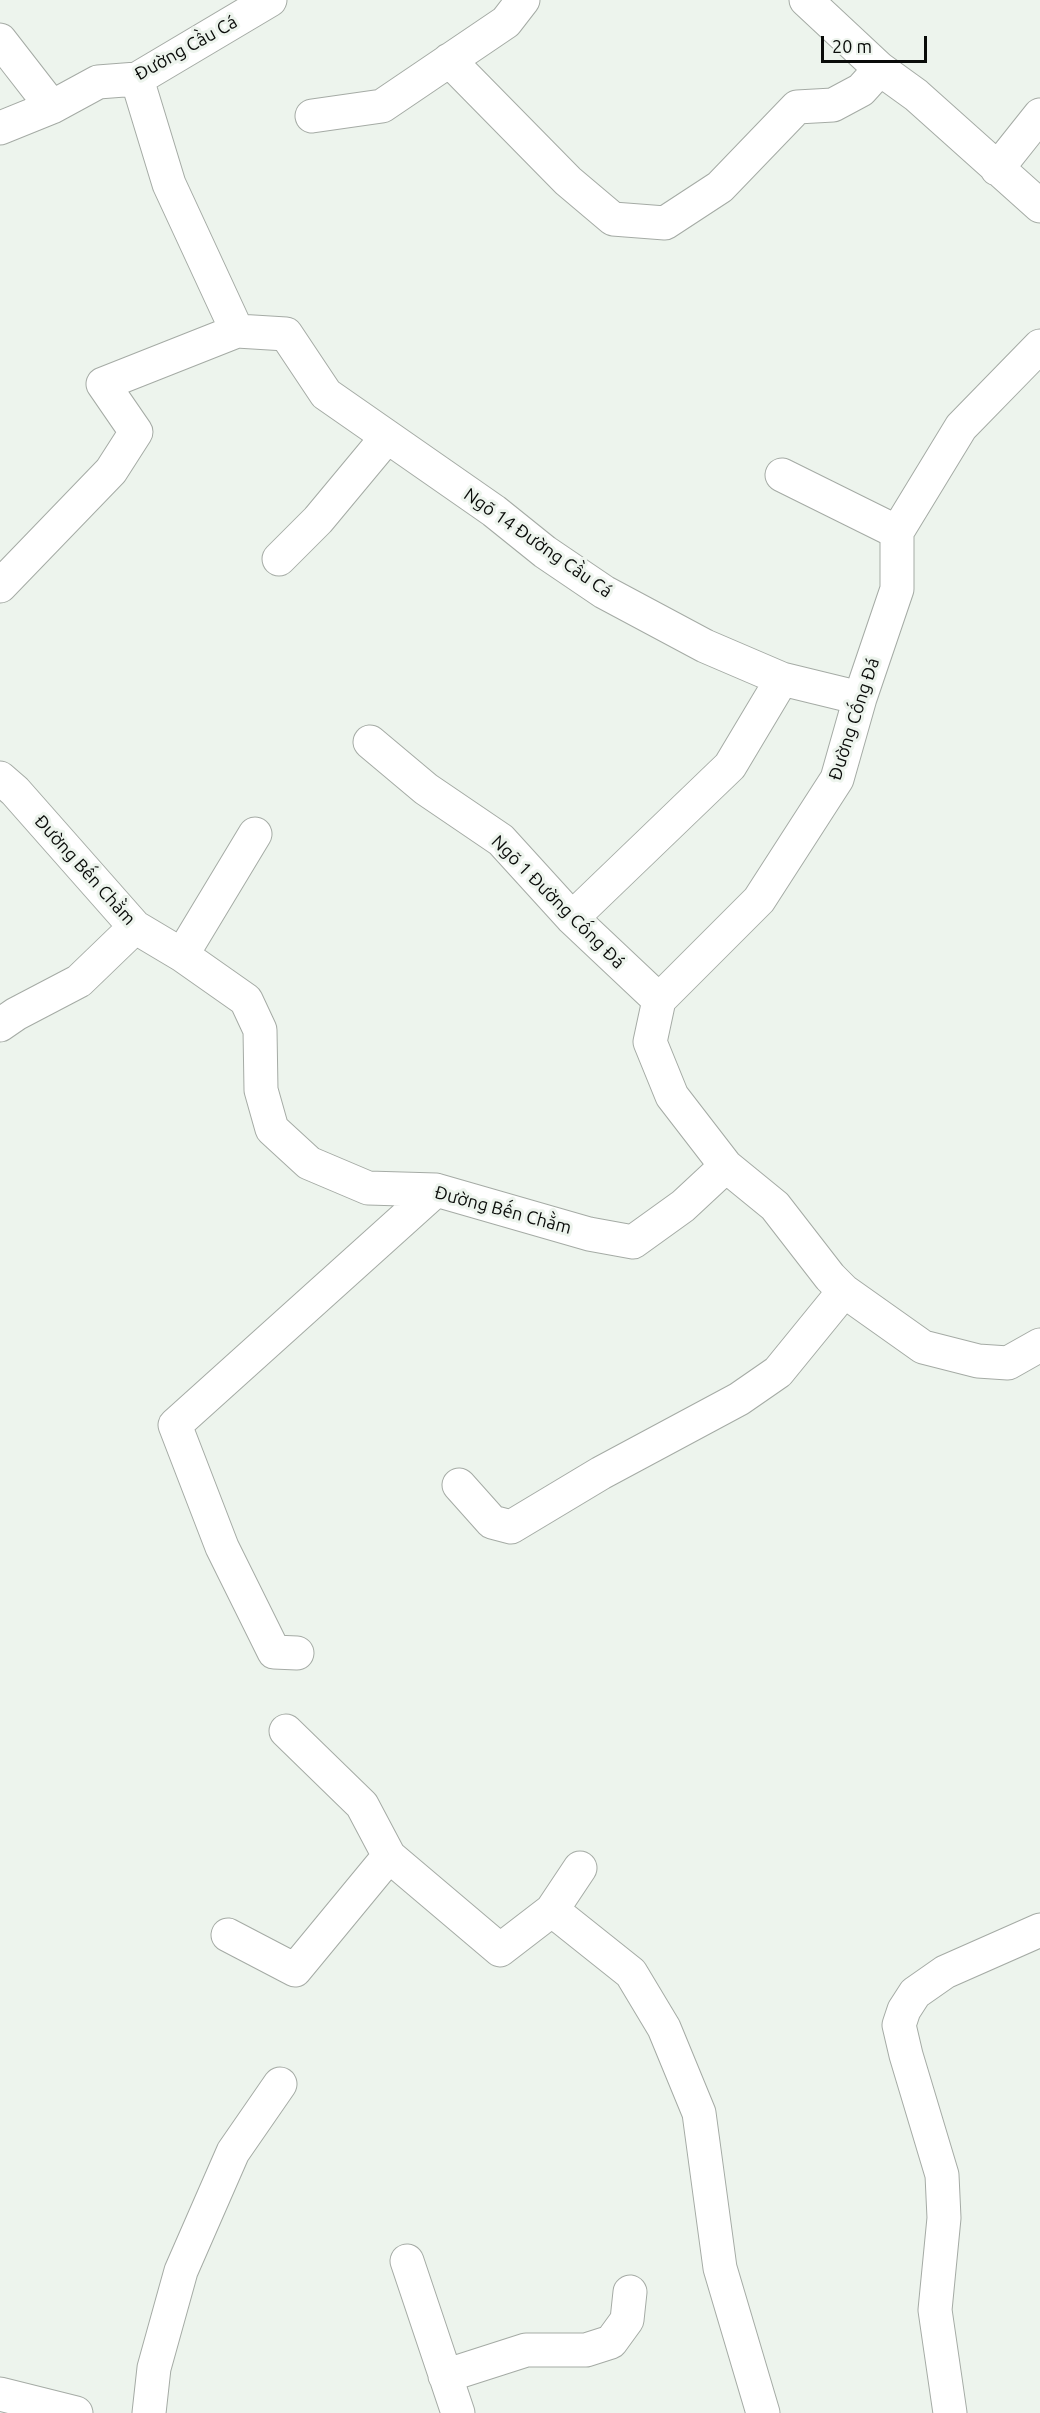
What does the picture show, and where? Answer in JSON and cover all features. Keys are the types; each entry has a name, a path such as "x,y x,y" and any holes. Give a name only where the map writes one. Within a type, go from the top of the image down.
{"street":[{"name":"Đường Cầu Cá","path":"0,128 52,107 98,82 137,79 270,0"},
{"path":"312,116 382,106 506,22 523,0"},
{"path":"806,0 879,69 916,95 1040,206"},
{"path":"0,40 52,107"},
{"path":"449,60 568,181 613,219 665,223 720,187 797,107 833,105 861,90 879,69"},
{"path":"0,586 111,471 136,432 103,384 237,331 169,184 137,79"},
{"path":"997,169 1040,115"},
{"name":"Ngõ 14 Đường Cầu Cá","path":"237,331 286,334 326,394 494,511 545,552 604,592 705,646 782,678 860,698"},
{"path":"782,475 897,532 961,427 1040,346"},
{"path":"279,559 318,520 387,436"},
{"name":"Đường Cống Đá","path":"658,1000 759,900 837,779 860,698 897,589 897,532"},
{"path":"572,918 730,766 782,678"},
{"name":"Ngõ 1 Đường Cống Đá","path":"370,742 426,789 501,840 572,918 658,1000"},
{"name":"Đường Bến Chằm","path":"5,790 135,927 182,955 246,1000 260,1030 261,1090 272,1129 309,1162 368,1188 436,1190 589,1234 633,1242 682,1206 726,1166"},
{"path":"182,955 255,834"},
{"path":"0,1025 16,1014 79,981 135,927"},
{"path":"658,1000 650,1042 672,1096 726,1166 775,1206 830,1277 844,1291 923,1347 978,1361 1008,1363 1040,1345"},
{"path":"297,1653 274,1652 222,1547 175,1425 436,1190"},
{"path":"459,1485 492,1522 511,1527 601,1473 739,1399 778,1372 844,1291"},
{"path":"286,1731 362,1805 389,1857 500,1950 552,1910 580,1868"},
{"path":"228,1935 295,1970 389,1857"},
{"path":"552,1910 631,1973 664,2028 699,2114 720,2268 763,2413"},
{"path":"950,2413 935,2310 944,2218 942,2175 899,2025 904,2010 915,1994 945,1972 1040,1930"},
{"path":"149,2413 154,2368 181,2271 233,2152 280,2084"},
{"path":"407,2261 458,2413"},
{"path":"445,2376 526,2350 586,2350 611,2342 627,2320 630,2292"},
{"path":"0,2394 76,2413"}]}
